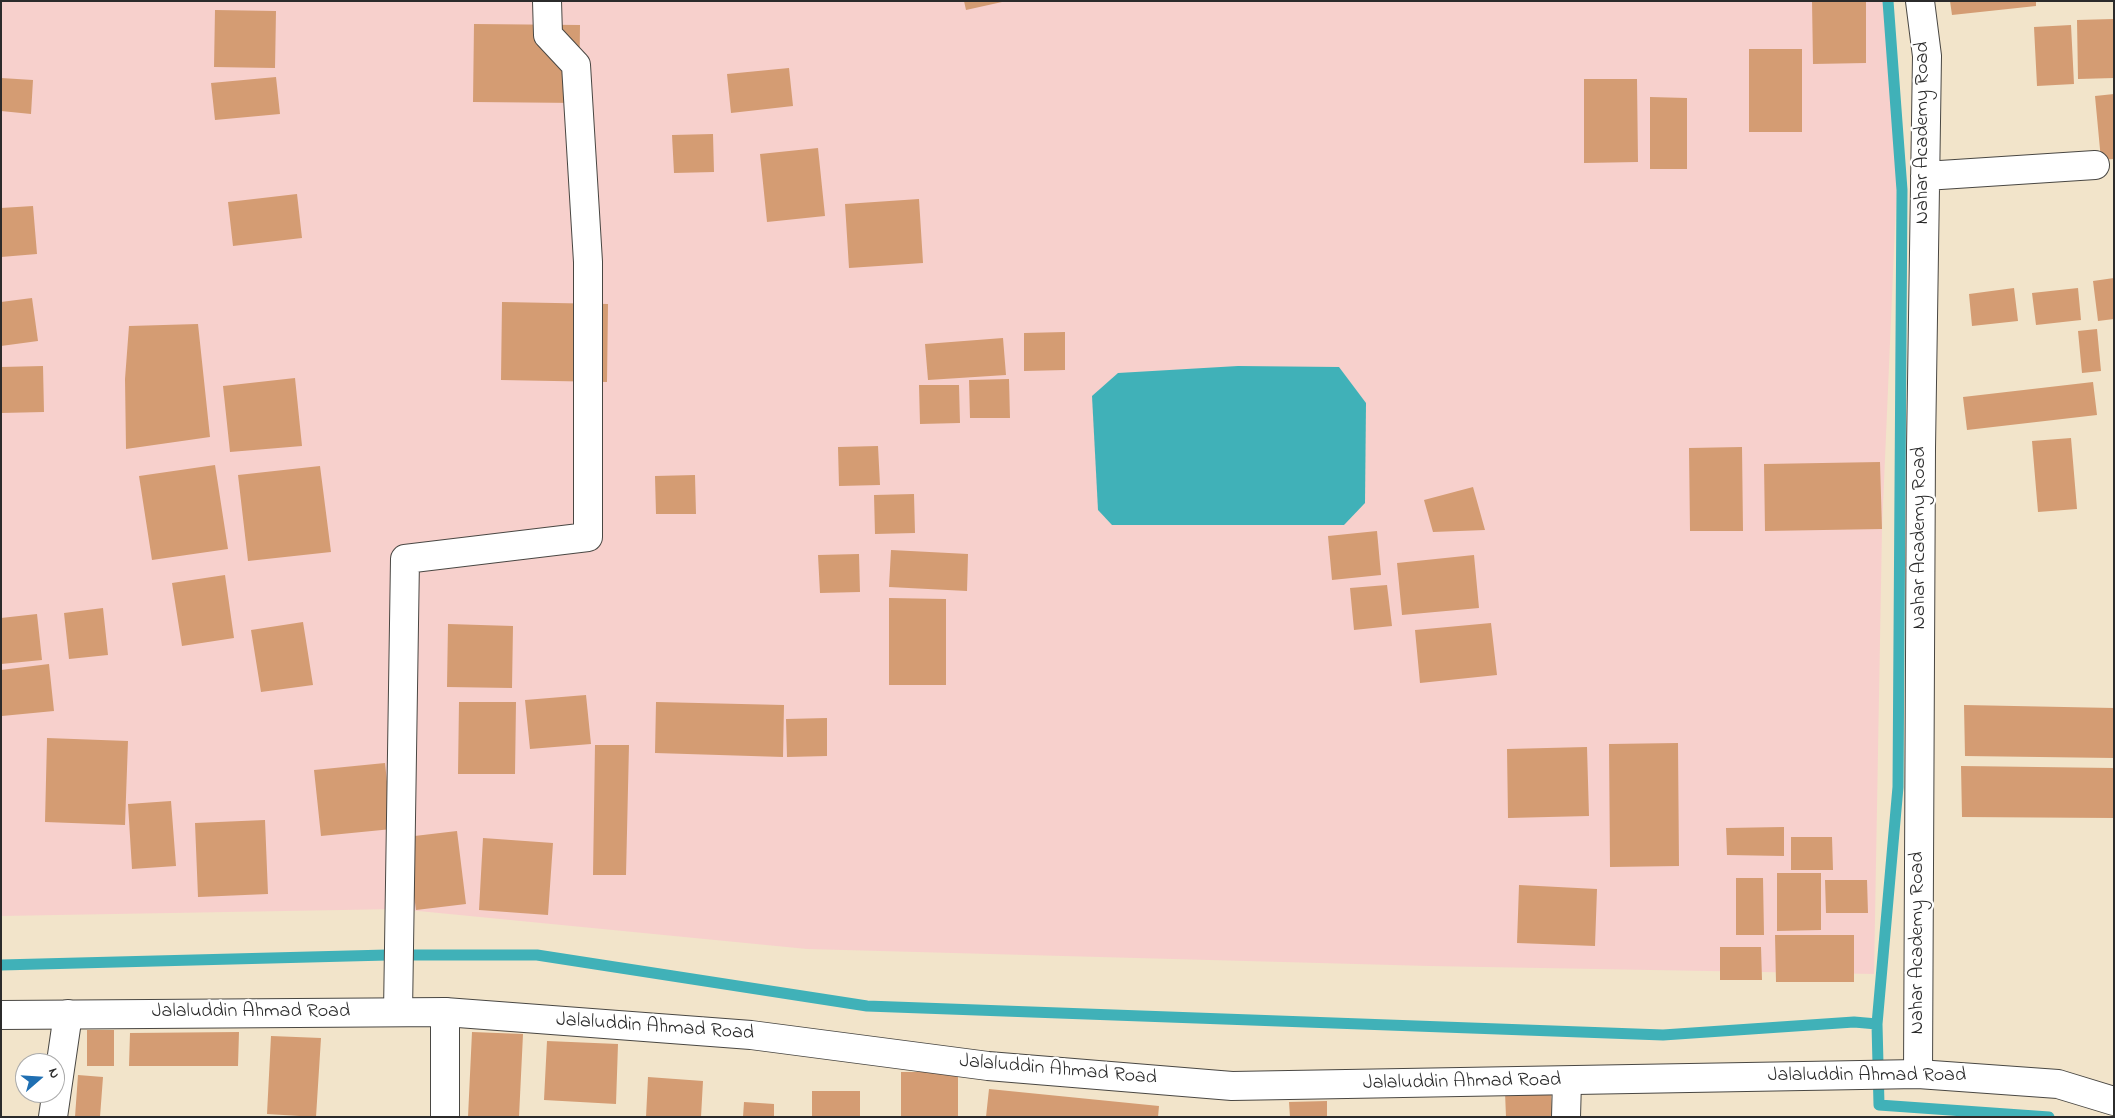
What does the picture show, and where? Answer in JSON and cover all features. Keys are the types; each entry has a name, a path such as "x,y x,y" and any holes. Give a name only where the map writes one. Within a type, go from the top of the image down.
{"street":[{"path":"398,1012 405,559 588,536 588,262 576,65 548,34 547,1"},
{"name":"Nahar Academy Road","path":"1918,1074 1921,448 1927,56 1920,1"},
{"path":"1925,176 2095,165"},
{"path":"445,1012 445,1117"},
{"name":"Jalaluddin Ahmad Road","path":"1,1015 445,1012 751,1035 988,1066 1232,1086 1918,1074 2058,1084 2114,1101"},
{"path":"53,1117 68,1014"},
{"path":"1566,1117 1567,1081"}],"shaded area":[{"path":"1,1 1887,1 1898,156 1882,529 1874,974 1429,966 807,949 398,909 1,916"}],"water":[{"path":"1238,366 1339,367 1366,403 1365,503 1344,525 1112,525 1098,510 1092,396 1118,373"}],"building":[{"path":"964,1 1002,1 1002,2 966,10"},
{"path":"1812,1 1866,1 1866,63 1813,64"},
{"path":"1950,1 2036,1 2036,6 1952,15"},
{"path":"215,10 276,11 275,68 214,67"},
{"path":"2113,19 2114,78 2078,79 2077,20"},
{"path":"474,24 580,25 579,103 473,102"},
{"path":"2071,25 2074,84 2037,86 2034,27"},
{"path":"1749,49 1802,49 1802,132 1749,132"},
{"path":"789,68 793,106 731,113 727,74"},
{"path":"276,77 280,114 215,120 211,83"},
{"path":"1,78 33,80 31,114 1,111"},
{"path":"1584,79 1637,79 1638,162 1584,163"},
{"path":"2114,94 2114,159 2101,160 2095,96"},
{"path":"1650,97 1687,98 1687,169 1650,169"},
{"path":"713,134 714,172 674,173 672,135"},
{"path":"818,148 825,216 767,222 760,154"},
{"path":"297,194 302,238 233,246 228,202"},
{"path":"919,199 923,263 849,268 845,204"},
{"path":"33,206 37,254 1,257 1,208"},
{"path":"2114,278 2114,319 2098,321 2093,281"},
{"path":"2014,288 2018,321 1972,326 1969,294"},
{"path":"2078,288 2081,320 2036,325 2032,293"},
{"path":"32,298 38,341 1,346 1,302"},
{"path":"502,302 608,304 607,382 501,380"},
{"path":"198,324 210,437 126,449 125,379 129,326"},
{"path":"2097,329 2101,371 2082,373 2078,331"},
{"path":"1065,332 1065,370 1024,371 1024,333"},
{"path":"1003,338 1006,375 928,380 925,344"},
{"path":"43,366 44,412 1,413 1,367"},
{"path":"295,378 302,446 230,452 223,386"},
{"path":"1009,379 1010,418 970,418 969,380"},
{"path":"2093,382 2097,415 1967,430 1963,397"},
{"path":"919,385 959,385 960,423 920,424"},
{"path":"2071,438 2077,509 2038,512 2032,441"},
{"path":"878,446 880,485 839,486 838,447"},
{"path":"1742,447 1743,531 1690,531 1689,448"},
{"path":"1880,462 1882,529 1765,531 1764,464"},
{"path":"215,465 228,549 152,560 139,476"},
{"path":"320,466 331,552 248,561 238,475"},
{"path":"695,475 696,514 656,514 655,476"},
{"path":"1473,487 1485,530 1433,532 1424,500"},
{"path":"914,494 915,533 875,534 874,495"},
{"path":"1377,531 1381,575 1332,580 1328,536"},
{"path":"891,550 968,554 967,591 889,587"},
{"path":"859,554 860,592 820,593 818,555"},
{"path":"1474,555 1479,608 1402,615 1397,563"},
{"path":"225,575 234,638 182,646 172,583"},
{"path":"1387,585 1392,626 1354,630 1350,588"},
{"path":"889,598 946,599 946,685 889,685"},
{"path":"103,608 108,655 69,659 64,613"},
{"path":"37,614 42,660 1,664 1,618"},
{"path":"303,622 313,685 261,692 251,630"},
{"path":"1491,623 1497,675 1420,683 1415,630"},
{"path":"448,624 513,626 512,688 447,687"},
{"path":"49,664 54,711 2,716 1,670"},
{"path":"586,695 591,744 530,749 525,700"},
{"path":"459,702 516,702 515,774 458,774"},
{"path":"656,702 784,705 783,757 655,753"},
{"path":"1964,705 2114,708 2114,758 1965,756"},
{"path":"827,718 827,756 787,757 786,719"},
{"path":"47,738 128,741 125,825 45,822"},
{"path":"1678,743 1679,866 1610,867 1609,744"},
{"path":"595,745 629,745 626,875 593,875"},
{"path":"1587,747 1589,816 1508,818 1507,749"},
{"path":"385,763 392,829 321,836 314,770"},
{"path":"1961,766 2114,768 2114,818 1962,817"},
{"path":"171,801 176,866 132,869 128,804"},
{"path":"265,820 268,894 198,897 195,823"},
{"path":"1784,827 1784,856 1727,855 1726,828"},
{"path":"457,831 466,904 416,910 406,837"},
{"path":"1791,837 1832,837 1833,870 1791,870"},
{"path":"483,838 553,843 548,915 479,910"},
{"path":"1777,873 1821,873 1821,930 1777,931"},
{"path":"1736,878 1763,878 1764,935 1736,935"},
{"path":"1825,880 1867,880 1868,913 1826,913"},
{"path":"1519,885 1597,889 1595,946 1517,943"},
{"path":"1775,935 1854,935 1854,982 1776,982"},
{"path":"1720,947 1761,947 1762,980 1720,980"},
{"path":"87,1030 114,1030 114,1066 87,1066"},
{"path":"239,1032 238,1066 129,1066 130,1033"},
{"path":"472,1032 523,1034 519,1117 468,1117"},
{"path":"271,1036 321,1038 316,1117 267,1114"},
{"path":"547,1041 618,1044 616,1104 544,1100"},
{"path":"901,1072 958,1072 958,1117 901,1117"},
{"path":"78,1075 103,1077 100,1117 75,1117"},
{"path":"648,1077 703,1081 701,1117 646,1117"},
{"path":"989,1089 1159,1106 1158,1117 986,1117"},
{"path":"812,1091 860,1091 860,1117 812,1117"},
{"path":"1551,1091 1552,1117 1506,1117 1505,1092"},
{"path":"1327,1101 1327,1117 1290,1117 1289,1102"},
{"path":"744,1102 774,1104 774,1117 743,1117"}],"waterway":[{"path":"1,965 387,955 537,955 867,1006 1663,1035 1854,1022 1877,1024 1898,787 1902,190 1888,1"},
{"path":"1877,1024 1879,1105 2049,1117"}]}
